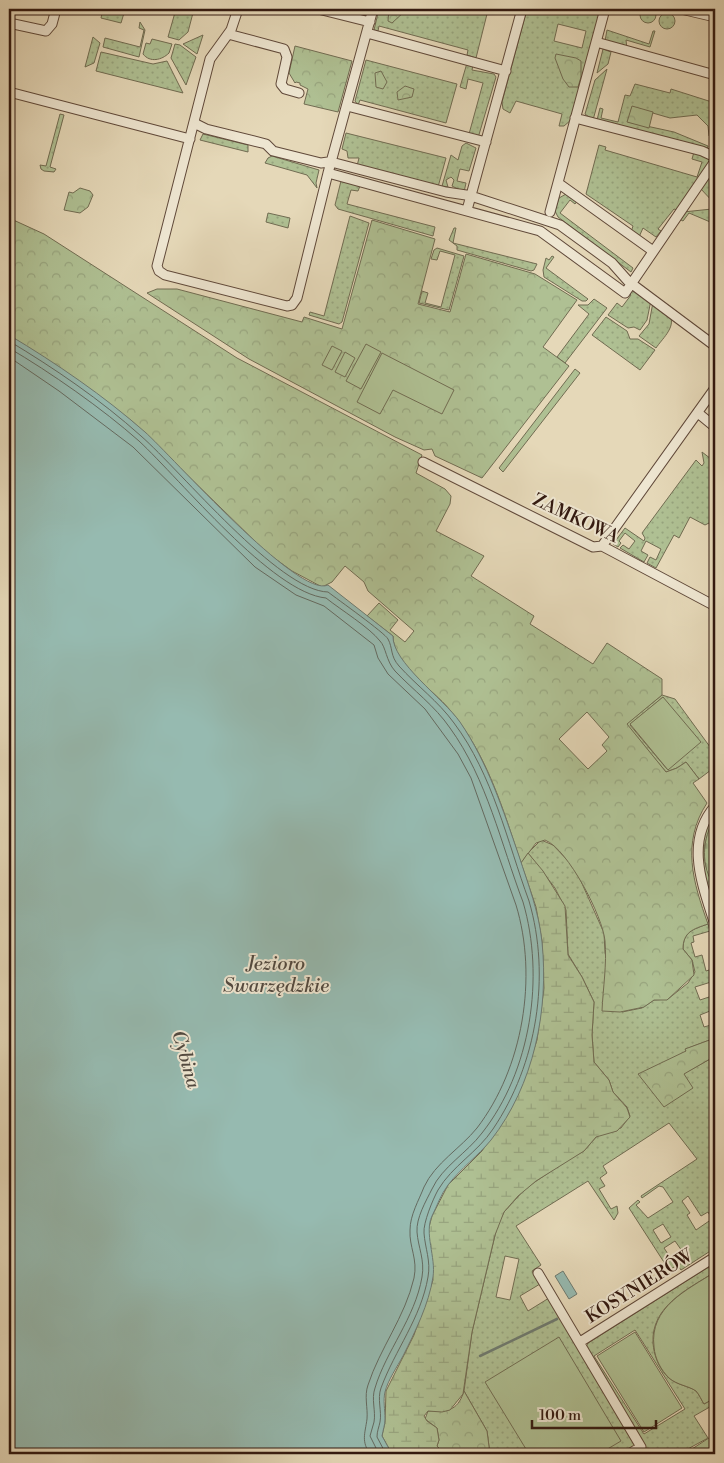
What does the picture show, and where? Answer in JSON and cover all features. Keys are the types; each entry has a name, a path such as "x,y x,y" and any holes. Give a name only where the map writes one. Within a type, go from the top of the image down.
{"street":[{"path":"9,23 46,30 52,24 56,9"},
{"path":"238,9 228,34 210,59 157,262 159,271 165,275 285,306 292,305 297,298 328,173 373,9"},
{"path":"318,9 370,22"},
{"path":"467,210 522,9"},
{"path":"550,212 605,9"},
{"path":"681,9 715,18"},
{"path":"367,33 506,71"},
{"path":"228,34 284,49 287,55 281,84 285,89 299,93"},
{"path":"596,42 715,75"},
{"path":"9,92 190,139"},
{"path":"347,106 486,142"},
{"path":"328,173 544,232 625,293 715,159 702,151 575,118"},
{"path":"194,123 206,129 266,144 274,151 321,163 331,162 446,192 470,196 560,225 612,263 632,283 715,346"},
{"path":"558,183 653,251"},
{"path":"598,546 714,390"},
{"path":"698,413 715,426"},
{"name":"ZAMKOWA","path":"423,462 598,546 715,606"},
{"path":"715,806 702,829 698,857 700,876 715,925"},
{"name":"KOSYNIERÓW","path":"580,1342 715,1257"},
{"path":"538,1273 642,1447 629,1454"}],"green space":[{"path":"648,7 654,9 656,15 654,21 648,23 642,21 640,15 642,9"},
{"path":"103,9 124,13 121,23 101,18"},
{"path":"176,9 194,9 188,32 179,40 168,37"},
{"path":"379,9 469,9 487,14 476,58 467,55 468,50 379,26 378,31 374,30"},
{"path":"389,9 404,9 405,11 392,23 388,21"},
{"path":"527,9 602,9 571,120 564,126 559,126 562,114 516,101 510,113 503,109 502,102","holes":["558,24 586,31 582,48 554,41"]},
{"path":"664,13 670,13 675,18 673,27 664,29 659,24 659,18"},
{"path":"140,22 145,30 139,57 103,47 105,38 140,47 144,30 139,28"},
{"path":"607,30 649,44 653,31 655,31 650,47 626,40 627,49 605,41"},
{"path":"203,35 197,54 183,44"},
{"path":"93,37 100,43 94,63 85,67"},
{"path":"152,39 172,44 169,53 156,60 146,57 143,54 146,43 150,44"},
{"path":"175,44 180,45 196,57 186,85 171,58"},
{"path":"295,46 352,61 338,112 304,104 308,89 300,85 300,83 295,83 289,73"},
{"path":"603,49 611,52 608,64 597,73"},
{"path":"101,52 153,64 167,61 183,93 96,71"},
{"path":"556,54 576,58 581,61 581,77 578,87 569,87 563,79 555,58"},
{"path":"366,60 457,84 446,123 360,100 358,105 355,101"},
{"path":"467,63 473,65 472,70 494,74 496,77 478,138 469,134 483,83 468,79 466,89 460,87"},
{"path":"607,69 593,120 585,114 595,80"},
{"path":"381,71 387,82 383,89 376,87 375,73"},
{"path":"635,84 670,93 671,89 715,103 715,138 709,136 708,126 697,115 670,118 632,107 628,122 674,132 708,146 707,149 597,120 600,108 603,109 601,118 618,122 625,95 630,96"},
{"path":"405,86 414,89 412,97 398,100 397,92"},
{"path":"632,106 653,112 649,128 627,122"},
{"path":"60,114 64,115 50,167 56,169 54,172 44,171 40,165 46,166"},
{"path":"346,133 446,158 438,187 357,166 359,158 348,158 347,151 342,149"},
{"path":"203,134 248,145 248,152 200,140"},
{"path":"715,138 715,151 710,150"},
{"path":"466,143 476,148 469,171 460,169 457,181 466,183 464,192 452,186 454,180 451,177 446,180 448,187 442,186 451,155 458,160 462,146"},
{"path":"599,145 606,147 605,150 697,177 702,162 692,159 694,152 708,157 710,161 677,210 674,209 658,229 661,231 656,237 643,228 639,237 631,232 633,226 586,194"},
{"path":"272,156 319,170 316,183 317,188 307,175 265,163"},
{"path":"713,169 715,174 715,204 700,188"},
{"path":"341,181 360,186 358,191 351,190 347,204 435,227 433,236 338,209 335,205"},
{"path":"80,188 90,191 93,195 88,207 80,213 64,210 69,192 73,193"},
{"path":"566,194 578,200 575,204 570,200 560,213 633,268 631,272 558,217 555,211 559,198"},
{"path":"715,210 715,224 689,213 683,221 679,219 683,212"},
{"path":"268,213 290,218 288,228 266,222"},
{"path":"350,216 369,223 342,322 339,324 309,315 310,312 324,316"},
{"path":"9,218 44,234 237,358 422,455 416,473 445,489 451,496 450,504 436,531 484,556 471,576 534,616 530,624 593,664 607,643 662,679 662,695 627,724 666,772 686,762 699,779 693,783 707,803 694,833 692,863 694,878 708,924 690,932 683,943 683,949 692,960 694,975 667,1000 654,1000 644,1007 620,1012 602,1011 605,941 598,916 583,885 564,856 545,840 536,843 521,863 493,783 463,727 443,702 407,667 395,647 393,636 367,616 379,603 398,620 390,630 405,642 414,631 368,591 364,582 345,566 332,582 322,587 292,571 266,552 132,421 9,335","holes":["587,712 609,737 602,745 607,751 588,769 559,739"]},
{"path":"372,220 435,239 418,304 450,312 466,254 535,274 577,300 543,347 569,366 482,478 435,456 432,449 424,450 395,437 249,359 147,293 157,289 177,289 302,322 304,317 342,329"},
{"path":"454,228 456,228 453,243 449,240"},
{"path":"453,243 537,264 534,270 531,271 457,250 457,246"},
{"path":"437,248 464,256 449,310 419,303 422,291 428,293 425,303 441,307 455,255 440,251 437,260 431,259 434,250"},
{"path":"552,256 554,257 546,268 588,299 586,301 582,301 544,277 543,270 546,258 549,260"},
{"path":"632,286 651,300 647,320 640,330 634,327 628,328 608,315 617,303 622,307 631,295 628,292"},
{"path":"594,299 607,308 565,363 557,357 589,314 578,305 588,305"},
{"path":"653,302 671,318 671,326 667,334 656,348 639,336 649,324"},
{"path":"606,317 627,331 630,339 638,339 655,350 640,370 592,335"},
{"path":"366,344 381,352 361,389 346,381"},
{"path":"332,346 342,351 332,370 322,365"},
{"path":"345,352 355,358 345,377 335,372"},
{"path":"382,353 454,390 442,414 393,390 380,414 357,402"},
{"path":"575,369 580,373 503,472 499,468"},
{"path":"702,452 715,462 715,520 705,525 690,517 679,538 674,535 656,568 647,563 650,557 656,560 661,549 646,541 641,551 648,555 644,562 620,548 623,545 629,549 635,541 625,533 619,541 621,543 618,547 613,544 625,528 644,541 645,538 642,533 696,460 702,466 704,463"},
{"path":"662,695 675,699 713,751 715,749 715,767 699,779 686,762 666,772 626,724","holes":["663,697 667,769 630,725"]},
{"path":"663,697 701,742 668,770 630,724"},
{"path":"715,811 704,847 704,857 716,893 715,917 704,886 700,859 706,824"},
{"path":"715,817 715,887 707,870 704,852 707,834"},
{"path":"541,840 553,845 571,864 580,879 604,933 605,953 622,1012 642,1008 654,1000 668,999 688,983 695,972 692,960 683,949 683,943 687,935 693,930 708,924 710,931 693,936 694,942 691,943 695,957 702,955 706,971 712,969 715,990 711,982 695,987 700,1000 715,995 715,1009 700,1015 704,1027 711,1025 713,1030 715,1029 715,1038 686,1049 683,1074 710,1059 715,1071 715,1116 712,1117 715,1123 715,1248 681,1270 678,1266 687,1258 675,1241 664,1248 676,1266 669,1270 629,1208 638,1200 640,1202 636,1205 648,1218 673,1202 663,1187 659,1186 642,1198 641,1196 697,1159 669,1123 603,1166 607,1173 600,1178 605,1186 599,1189 611,1209 617,1206 618,1213 614,1220 588,1181 516,1226 541,1265 532,1271 540,1284 520,1296 528,1311 549,1298 586,1347 588,1343 715,1263 715,1272 673,1300 658,1319 654,1330 655,1356 666,1375 670,1379 696,1391 704,1404 715,1398 715,1404 694,1416 708,1438 684,1451 686,1454 490,1454 487,1431 464,1391 472,1332 497,1227 504,1212 526,1188 584,1151 597,1136 621,1128 630,1116 627,1107 613,1092 609,1080 594,1062 592,1035 594,1002 568,954 566,910 555,888 528,853","holes":["688,1196 701,1216 708,1212 712,1219 696,1230 687,1215 690,1213 682,1201","663,1224 671,1237 661,1243 653,1230","505,1256 519,1259 510,1300 496,1297","635,1330 685,1409 644,1434 594,1356"]},
{"path":"528,853 543,871 565,906 568,955 582,977 594,1002 592,1035 594,1062 609,1080 613,1092 627,1108 630,1117 617,1131 596,1137 584,1151 536,1181 518,1196 504,1212 495,1235 472,1332 463,1394 450,1410 442,1412 428,1411 424,1416 427,1421 437,1428 439,1440 437,1446 444,1454 392,1454 382,1436 385,1422 386,1391 414,1335 433,1280 428,1231 432,1216 448,1185 482,1151 508,1114 523,1082 537,1040 544,988 542,941 536,907 521,863"},
{"path":"715,1038 715,1071 710,1059 684,1074 693,1088 664,1107 638,1074 686,1051 685,1049"},
{"path":"715,1272 715,1398 704,1404 696,1391 672,1380 663,1371 656,1356 654,1333 657,1321 672,1301"},
{"path":"635,1332 682,1408 644,1432 597,1356"},
{"path":"559,1337 621,1441 599,1454 529,1454 485,1382"},
{"path":"464,1391 487,1431 490,1454 444,1454 437,1446 439,1440 437,1428 425,1419 428,1411 445,1410 454,1407"},
{"path":"715,1434 715,1454 695,1454 692,1449"}],"water":[{"name":"Jezioro Swarzędzkie","path":"9,335 79,380 145,432 235,522 290,570 313,583 328,585 393,636 395,646 409,668 452,712 470,738 487,770 519,856 536,909 542,942 543,994 535,1046 528,1071 506,1118 486,1146 448,1185 432,1216 429,1230 433,1261 431,1287 417,1328 390,1378 384,1395 385,1421 382,1436 392,1454 9,1454"},
{"path":"563,1271 577,1294 569,1299 555,1276"}],"waterway":[{"path":"480,1356 557,1319"}],"water label":[{"name":"Cybina","path":"187,1059"}]}
